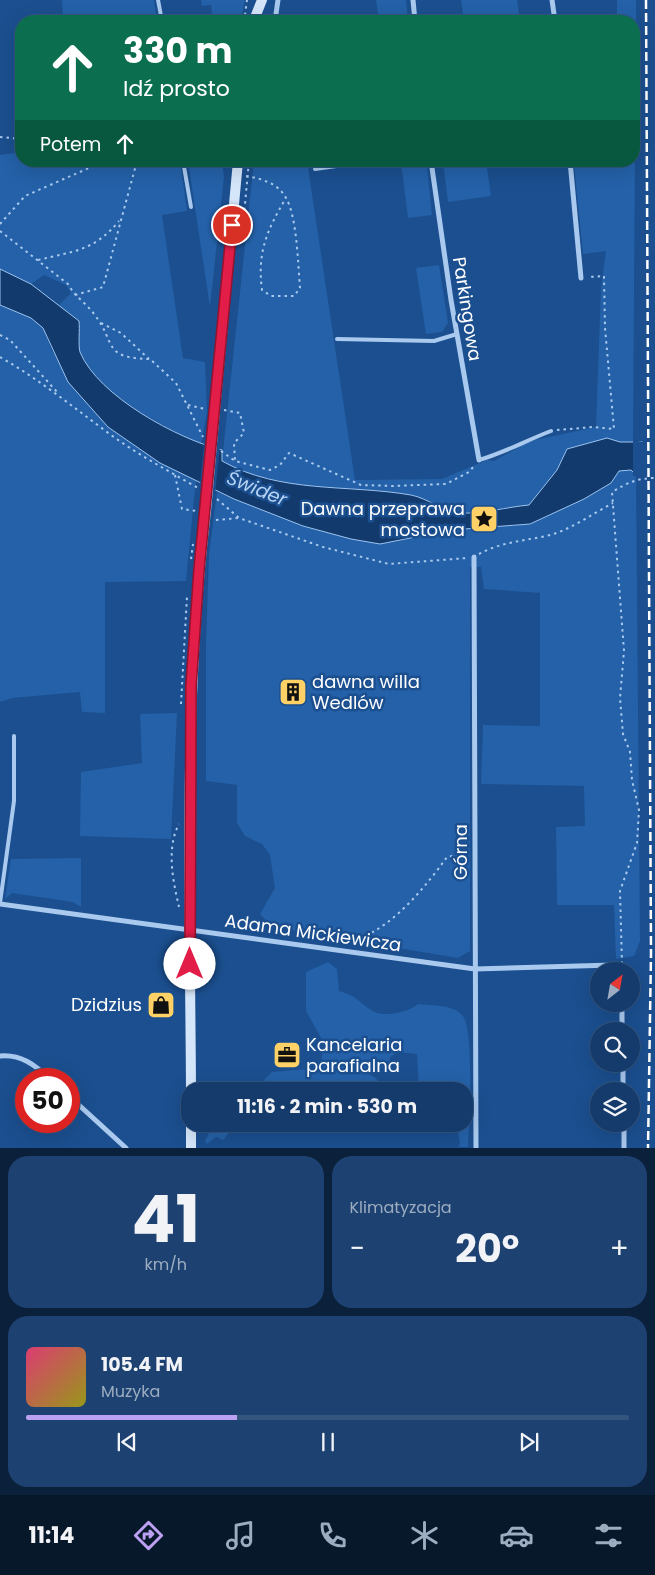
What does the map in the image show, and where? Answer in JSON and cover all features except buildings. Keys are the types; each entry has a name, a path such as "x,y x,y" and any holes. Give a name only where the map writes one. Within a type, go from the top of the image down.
{"main road":[{"path":"251,15 255,0"},
{"path":"253,15 262,0"},
{"path":"191,1082 191,686 202,511 216,410 237,167"},
{"path":"191,1132 191,1148"}],"street":[{"path":"275,15 278,0"},
{"path":"413,0 414,15"},
{"path":"552,0 554,15"},
{"name":"Parkingowa","path":"432,167 478,460"},
{"path":"571,167 581,278"},
{"name":"Górna","path":"474,557 476,1148"},
{"name":"Adama Mickiewicza","path":"0,904 475,968 590,966"},
{"path":"0,1056 21,1058 37,1068"},
{"path":"80,1106 126,1148"},
{"path":"624,1132 624,1148"}],"lane":[{"path":"158,0 161,15"},
{"path":"184,167 190,207"},
{"path":"315,169 329,167"},
{"path":"337,339 434,342 457,334"},
{"path":"478,460 552,431"},
{"path":"0,904 14,801 14,736"}],"path":[{"path":"247,0 249,15"},
{"path":"0,138 15,139"},
{"path":"0,224 24,196 91,167"},
{"path":"75,295 103,286 135,167"},
{"path":"236,175 263,179 277,187 286,198 292,218 300,288 294,296 271,296 262,290 260,273 262,249 268,228 286,198"},
{"path":"37,260 88,248 108,235 120,219"},
{"path":"552,431 593,427 614,430 605,328 604,276 595,276"},
{"path":"101,323 121,333 150,359"},
{"path":"0,335 10,340 61,397"},
{"path":"0,356 61,397 152,463 205,492"},
{"path":"0,361 4,358"},
{"path":"188,405 240,413 244,433 234,443 235,461"},
{"path":"175,475 182,509 202,511"},
{"path":"621,962 620,891 637,843 639,810 632,780 630,752 623,734 620,698 624,651 612,492 631,481 641,478 655,478"},
{"path":"213,496 238,518 323,547 389,564 474,557 492,547 524,539 548,536 613,503"},
{"path":"216,520 238,518"},
{"path":"180,823 173,835 173,880 181,913"},
{"path":"338,944 363,937 388,922 430,880 447,856 475,852"}],"shaded area":[{"path":"62,0 154,0 156,15 63,15"},
{"path":"201,0 245,0 242,15 212,15 211,5 202,6"},
{"path":"376,0 406,0 407,15 378,15"},
{"path":"461,0 517,0 519,15 463,15"},
{"path":"617,0 636,0 636,15 617,15"},
{"path":"15,153 15,167 181,167 187,211 162,215 183,358 205,362 207,412 201,445 130,405 95,378 84,363 79,348 79,321 58,306 71,293 66,285 44,275 31,284 0,269 0,155"},
{"path":"189,167 223,167 224,177 210,307"},
{"path":"253,167 308,167 355,480 442,479 487,460 494,461 530,441 596,427 601,288 606,251 583,254 574,167 635,167 633,443 607,438 567,449 557,470 529,505 459,513 413,495 291,484 243,473 222,461"},
{"path":"402,167 427,167 432,215 408,218"},
{"path":"444,167 487,167 491,196 448,202"},
{"path":"439,265 448,323 442,332 426,334 416,268"},
{"path":"0,305 31,318 43,328 52,351 108,427 160,463 196,479 186,581 105,582 105,713 82,712 80,692 12,698 0,702"},
{"path":"631,470 636,475 640,941 634,956 616,959 614,905 557,905 556,827 585,826 584,786 481,784 483,725 540,726 540,593 484,589 481,567 470,567 470,951 458,958 272,927 260,914 275,888 270,855 262,844 245,836 237,823 237,785 206,781 206,644 209,555 217,492 303,526 380,544 451,530 530,524 584,499 611,483 619,471"},
{"path":"177,713 171,839 80,836 81,772 142,763 140,714"},
{"path":"81,858 81,907 73,902 12,893 5,899 11,859"},
{"path":"328,962 337,969 339,991 351,995 378,1013 396,1013 418,1004 447,1007 458,1011 466,1023 469,1038 470,1082 419,1082 417,1054 398,1052 390,1057 389,1071 368,1061 368,1074 379,1082 267,1082 264,1080 272,1072 321,1068 323,1041 306,1011 306,972"},
{"path":"210,1132 230,1132 223,1140 216,1137 207,1144 205,1141"},
{"path":"458,1132 469,1132 468,1147 458,1147 460,1144"}],"water":[{"name":"Świder","path":"0,269 31,284 79,321 80,352 89,368 121,399 162,426 222,450 222,461 267,479 315,486 411,495 455,512 477,512 529,505 557,470 567,449 607,438 620,442 655,442 636,475 631,470 619,471 611,483 584,499 530,524 451,530 380,544 351,539 303,526 234,499 160,463 108,427 68,382 43,328 31,318 0,305"}],"pier":[{"path":"646,439 655,440 655,478 633,476 633,440 642,442"},
{"path":"204,443 220,447 215,494 200,484"}],"railway":[{"path":"646,0 651,953 648,1148"}],"place":[{"name":"Dawna przeprawa mostowa","path":"484,519"},
{"name":"dawna willa Wedlów","path":"293,692"},
{"name":"Dzidzius","path":"161,1005"},
{"name":"Kancelaria parafialna","path":"287,1055"}],"route":[{"path":"190,964 191,686 199,570 232,225"}]}
